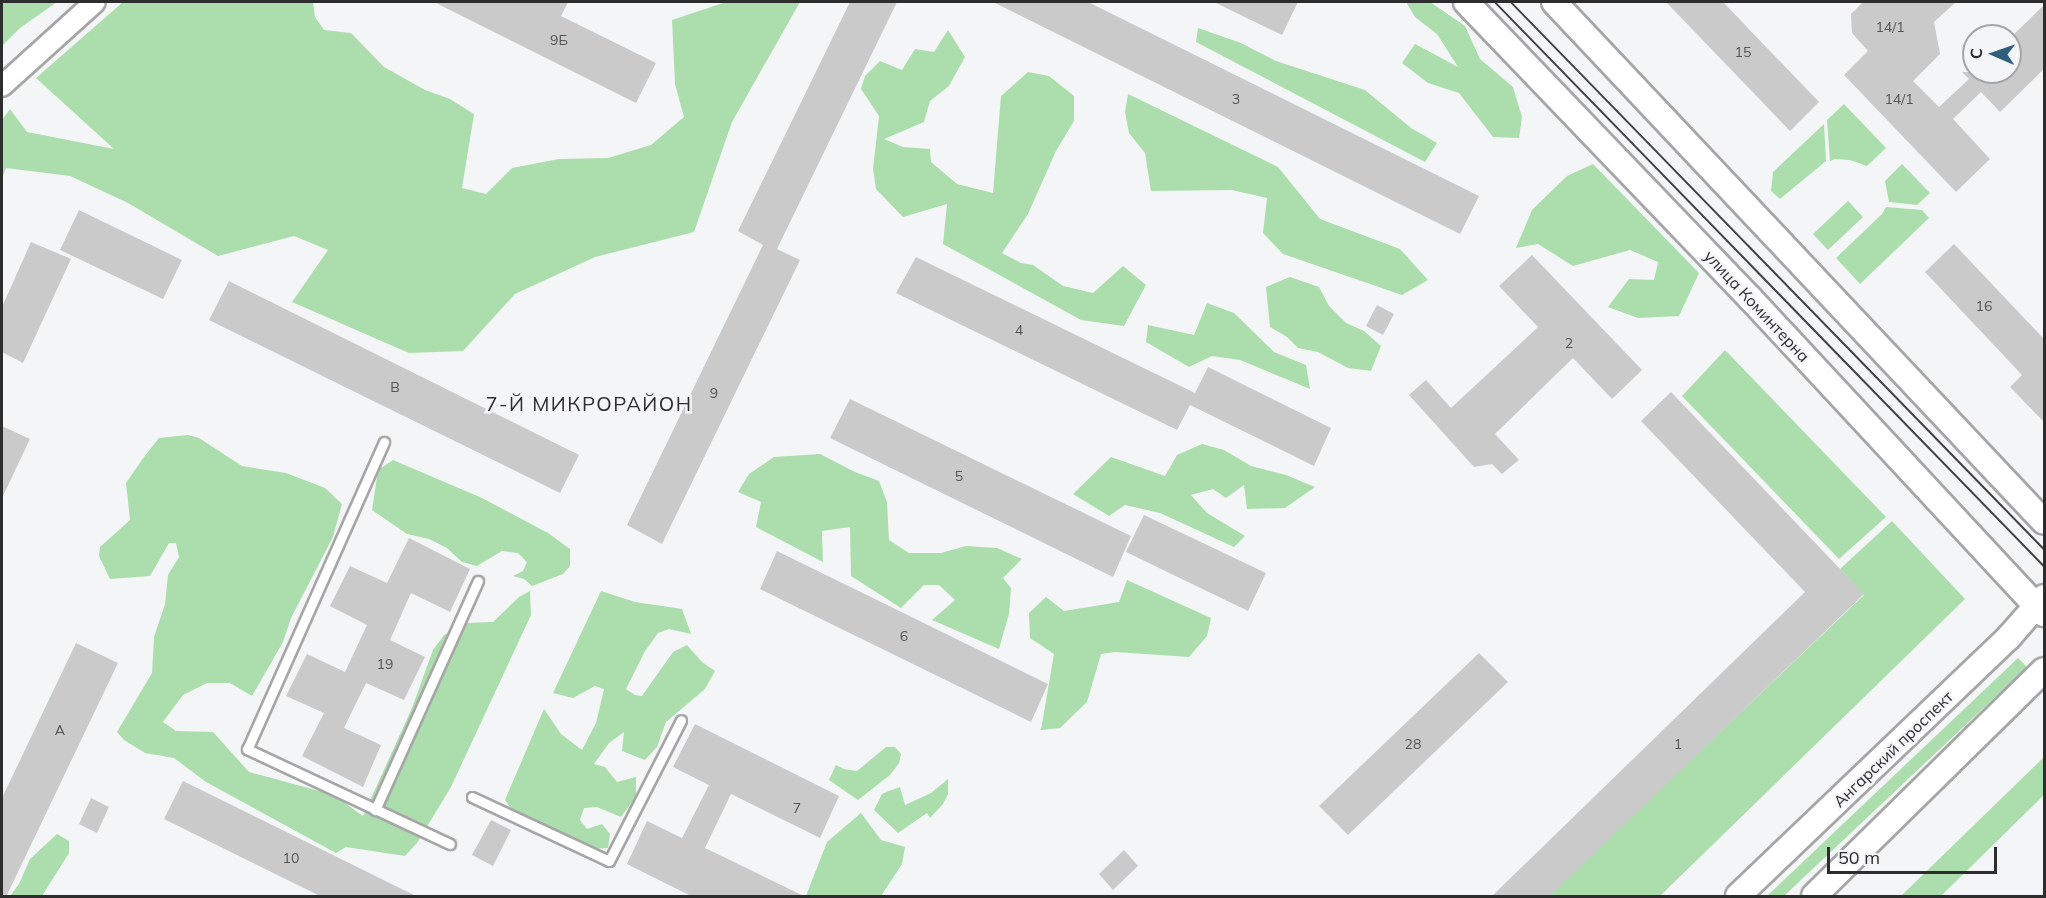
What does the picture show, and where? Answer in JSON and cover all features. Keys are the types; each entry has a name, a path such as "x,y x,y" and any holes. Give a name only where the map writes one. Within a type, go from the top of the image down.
{"street":[{"path":"2,86 95,2"},
{"name":"улица Коминтерна","path":"1466,2 2042,606"},
{"path":"1554,2 2044,522"},
{"name":"Ангарский проспект","path":"1738,897 2042,606"},
{"path":"1814,897 2044,670"}],"lane":[{"path":"384,442 247,749 450,844"},
{"path":"375,810 478,581"},
{"path":"472,797 609,861 681,720"}],"green space":[{"path":"2,2 57,2 20,28 2,46"},
{"path":"123,2 313,2 315,17 324,30 351,33 384,67 425,90 450,99 474,114 462,188 486,194 512,168 559,159 608,158 651,145 684,117 675,84 672,20 726,2 800,2 732,122 694,232 595,257 515,294 463,351 409,353 292,302 328,250 294,236 218,256 128,203 70,176 6,168 2,178 2,120 10,109 27,132 114,149 36,78"},
{"path":"1406,2 1430,2 1465,26 1480,59 1513,87 1522,117 1519,138 1493,137 1459,93 1428,83 1402,63 1415,44 1458,67 1437,34 1415,17"},
{"path":"1198,28 1241,43 1276,61 1365,90 1411,128 1437,143 1425,162 1196,42"},
{"path":"948,30 965,57 949,86 930,101 924,122 884,139 903,147 930,149 931,162 957,184 993,193 1001,96 1028,72 1049,76 1074,96 1074,121 1056,151 1028,214 1002,253 1021,263 1033,265 1063,286 1093,293 1123,266 1146,285 1124,326 1081,320 943,244 947,204 903,217 876,189 873,169 879,116 861,89 865,76 880,61 902,70 915,49 934,52"},
{"path":"1128,94 1278,167 1320,219 1400,249 1428,280 1402,295 1283,254 1263,233 1267,198 1232,190 1151,191 1145,153 1129,133 1125,112"},
{"path":"1844,104 1886,148 1867,166 1850,160 1830,161 1827,120"},
{"path":"1824,124 1826,161 1780,199 1771,191 1773,172"},
{"path":"1593,164 1699,273 1679,316 1638,318 1608,307 1629,279 1654,280 1658,262 1630,250 1573,266 1538,244 1516,248 1532,210 1567,176"},
{"path":"1902,164 1930,193 1917,205 1889,202 1885,181"},
{"path":"1848,201 1863,217 1828,250 1813,234"},
{"path":"1886,207 1922,210 1929,218 1860,284 1836,258 1882,214"},
{"path":"1290,277 1319,287 1329,306 1346,323 1364,331 1381,346 1371,371 1348,368 1318,352 1298,348 1287,337 1270,327 1266,287"},
{"path":"1207,303 1234,313 1274,352 1306,365 1310,389 1240,360 1212,356 1189,367 1146,342 1148,325 1194,335"},
{"path":"1725,350 1886,517 1839,559 1682,396"},
{"path":"188,435 199,438 242,466 286,473 325,488 342,504 333,537 291,618 283,642 252,696 230,683 207,683 183,695 163,722 176,731 213,732 249,772 334,795 363,816 412,708 433,650 444,635 468,623 493,622 519,597 530,591 531,615 451,787 417,843 405,856 346,847 336,853 206,782 174,758 145,753 124,740 117,732 152,673 154,637 165,604 168,575 179,557 176,543 169,543 150,576 110,579 99,556 100,547 130,520 126,483 144,457 159,438"},
{"path":"1202,444 1224,450 1251,466 1286,475 1315,487 1285,508 1247,509 1244,485 1226,498 1213,489 1191,495 1207,513 1245,536 1234,547 1160,513 1125,505 1109,516 1073,494 1111,457 1165,476 1177,455"},
{"path":"820,454 855,472 879,481 887,502 889,540 909,553 941,553 966,546 997,548 1022,559 1003,578 1011,588 1009,614 999,649 932,620 955,600 939,585 924,585 901,608 851,576 850,527 822,531 823,562 756,527 761,502 738,492 749,474 774,457"},
{"path":"393,460 482,498 548,533 570,549 570,566 563,574 532,586 524,579 513,576 523,571 527,562 518,553 502,551 477,566 462,562 447,548 429,539 407,534 372,510 378,470"},
{"path":"1892,521 1965,599 1660,896 1548,896 1864,595 1840,569"},
{"path":"1127,580 1211,618 1207,636 1189,657 1115,652 1101,654 1087,702 1060,728 1041,730 1054,654 1030,638 1029,613 1046,597 1064,611 1119,602"},
{"path":"601,591 635,602 682,609 691,634 669,629 658,633 645,651 626,689 635,695 642,696 673,652 687,645 702,662 715,671 705,689 666,722 657,747 645,760 622,751 624,732 609,743 594,764 605,767 617,782 636,777 636,797 621,817 597,807 584,808 580,820 587,829 602,824 610,834 608,848 570,850 523,826 505,800 544,709 561,734 582,750 596,723 604,689 595,686 573,698 553,693"},
{"path":"2018,658 2027,667 1784,896 1767,896"},
{"path":"886,747 895,747 901,754 899,763 890,775 858,800 829,780 836,765 857,771"},
{"path":"2044,757 2044,795 1941,896 1901,896"},
{"path":"948,779 948,794 943,804 930,818 927,813 898,833 874,810 882,794 889,791 900,787 905,805 931,793"},
{"path":"861,813 881,840 905,847 902,864 881,896 806,896 827,842"},
{"path":"57,834 69,841 69,853 42,896 10,896 19,884 30,859"}],"building":[{"path":"434,2 568,2 561,16 656,63 636,103"},
{"path":"850,2 897,2 777,249 800,260 662,544 627,525 763,245 738,231"},
{"path":"993,2 1088,2 1479,196 1460,234"},
{"path":"1214,2 1298,2 1282,35"},
{"path":"1666,2 1723,2 1819,102 1790,131"},
{"path":"1863,2 1956,2 1934,22 1940,54 1913,81 1939,107 1964,84 2022,84 2022,26 2044,5 2044,69 2000,112 1981,92 1953,119 1990,159 1956,192 1844,75 1868,51 1852,33 1851,14"},
{"path":"79,210 182,260 163,299 60,250"},
{"path":"31,242 71,259 23,363 2,352 2,307"},
{"path":"1954,244 2044,339 2044,422 2010,387 2022,375 1925,272"},
{"path":"1532,255 1642,370 1612,399 1573,358 1495,434 1519,460 1502,474 1492,464 1474,467 1409,395 1426,380 1451,408 1538,327 1499,286"},
{"path":"916,257 1195,393 1208,367 1331,428 1314,466 1190,405 1177,430 896,293"},
{"path":"229,281 579,455 560,493 209,320"},
{"path":"1377,305 1394,314 1383,335 1366,326"},
{"path":"1671,392 1864,594 1549,897 1491,897 1805,592 1641,421"},
{"path":"850,399 1131,536 1113,577 830,438"},
{"path":"2,426 30,439 2,498"},
{"path":"1144,515 1266,573 1248,611 1126,552"},
{"path":"409,538 470,569 450,612 411,593 390,640 425,657 404,700 366,683 344,728 381,745 363,787 302,756 324,713 286,696 307,654 345,672 367,625 330,606 350,566 387,583"},
{"path":"777,551 1048,684 1031,722 760,589"},
{"path":"76,643 118,663 6,897 2,897 2,798"},
{"path":"1479,653 1508,682 1348,835 1319,806"},
{"path":"695,724 839,796 820,838 731,794 705,848 806,897 693,897 627,864 647,821 682,838 709,785 673,767"},
{"path":"183,781 418,897 322,897 164,819"},
{"path":"91,798 109,807 97,833 79,824"},
{"path":"491,820 511,830 493,866 472,855"},
{"path":"1124,850 1138,866 1113,890 1099,874"}],"tram line":[{"path":"1495,2 2044,566"},
{"path":"1511,2 2044,549"}],"district":[{"name":"7-Й МИКРОРАЙОН","path":"589,403"}]}
